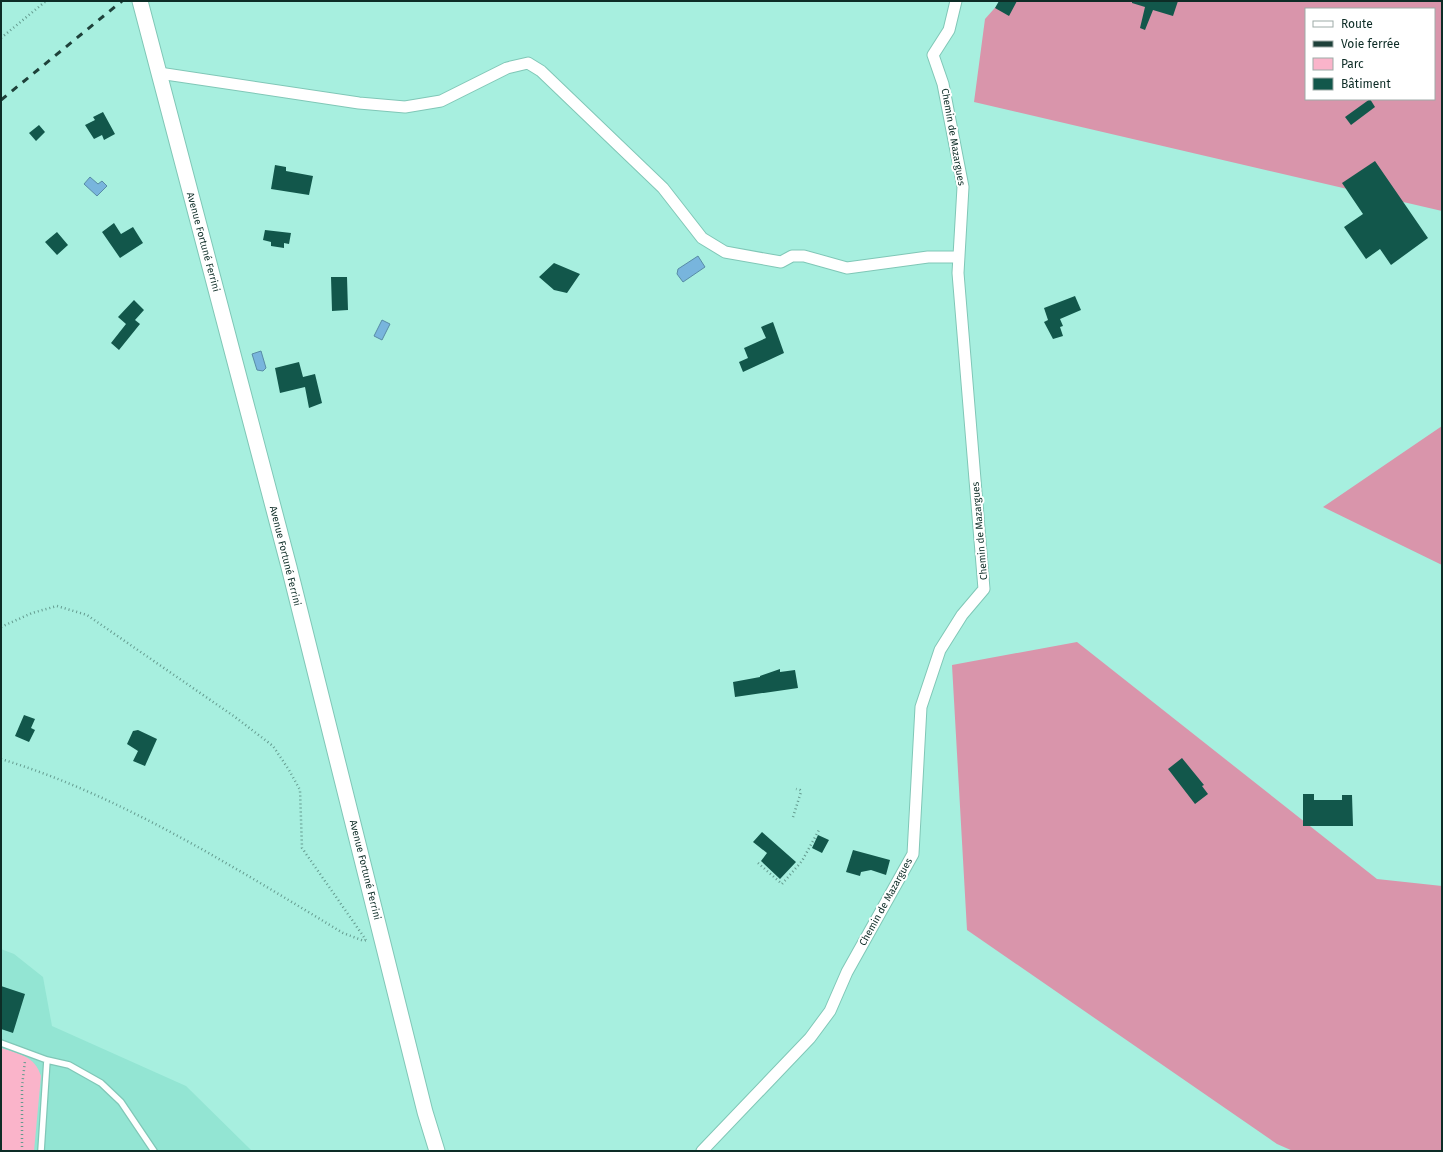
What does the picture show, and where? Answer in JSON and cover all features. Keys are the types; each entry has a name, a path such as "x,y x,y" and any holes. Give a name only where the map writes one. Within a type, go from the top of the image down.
{"main road":[{"name":"Avenue Fortuné Ferrini","path":"142,7 291,575 425,1112 437,1151"},
{"name":"Avenue Fortuné Ferrini","path":"425,1112 432,1151"}],"street":[{"name":"Chemin de Mazargues","path":"702,1151 810,1038 830,1011 847,972 913,854 921,707 940,650 962,615 984,589 959,281 963,187 943,84 933,55 949,30 956,1"},
{"path":"159,73 359,103 405,107 441,101 506,68 528,63 541,71 663,188 702,238 725,252 781,262 792,256 804,256 847,268 928,257 959,257"}],"lane":[{"path":"1,1043 47,1060 68,1065 101,1083 122,1102 141,1134 154,1151"},
{"path":"41,1151 47,1060"}],"path":[{"path":"1,38 46,1"},
{"path":"1,627 32,613 57,606 87,615 235,717 273,746 300,790 302,848 366,940"},
{"path":"1,759 26,766 115,804 230,865 343,933 366,940 381,934"},
{"path":"792,817 801,792 800,790 796,789"},
{"path":"758,863 782,884 802,861 819,830"},
{"path":"22,1151 22,1086 26,1052"}],"shaded area":[{"path":"1001,1 1442,1 1442,211 974,102 985,19"},
{"path":"1442,426 1442,565 1323,507"},
{"path":"1077,642 1377,879 1442,886 1442,1151 1293,1151 1277,1144 967,930 952,665"},
{"path":"1,949 14,954 43,977 52,1026 186,1086 252,1151 1,1151"}],"green space":[{"path":"1,1048 26,1057 35,1064 41,1076 34,1151 1,1151"}],"water":[{"path":"90,177 98,184 102,181 107,186 97,196 84,184"},
{"path":"698,256 705,267 683,282 677,274 678,269"},
{"path":"382,320 390,324 382,340 374,336"},
{"path":"261,351 266,368 263,371 257,370 252,354"}],"building":[{"path":"999,1 1017,1 1009,16 995,8"},
{"path":"1132,1 1178,1 1173,16 1153,10 1145,30 1140,28 1145,7 1132,3"},
{"path":"1369,100 1371,100 1375,107 1351,125 1345,117"},
{"path":"103,112 115,134 104,140 102,135 94,139 85,125 95,120 93,117"},
{"path":"39,125 45,132 36,141 29,133"},
{"path":"1375,161 1428,238 1391,265 1380,249 1366,259 1344,227 1363,214 1342,183"},
{"path":"275,165 286,167 286,171 313,176 309,195 271,189"},
{"path":"114,223 121,234 133,227 143,243 120,258 102,232"},
{"path":"265,230 291,233 289,244 284,243 284,248 271,246 271,242 263,240"},
{"path":"57,232 68,245 57,255 45,242"},
{"path":"554,263 580,274 567,293 554,290 539,277"},
{"path":"331,277 347,277 348,310 332,311"},
{"path":"1075,296 1081,310 1060,319 1063,326 1060,327 1063,336 1053,339 1044,322 1048,320 1044,308"},
{"path":"134,300 144,310 135,320 140,324 119,350 111,343 126,324 118,317"},
{"path":"773,322 784,353 743,372 739,362 748,358 744,348 766,338 761,327"},
{"path":"299,362 303,377 315,374 322,403 309,408 305,387 280,393 275,368"},
{"path":"780,669 780,672 795,670 798,688 735,697 733,682 760,677"},
{"path":"24,715 35,719 31,728 35,730 29,742 15,736"},
{"path":"138,730 157,739 145,766 133,761 138,751 127,744 133,731"},
{"path":"1182,758 1204,785 1202,786 1208,794 1195,804 1168,769"},
{"path":"1303,794 1314,794 1314,800 1342,800 1342,795 1352,795 1353,826 1303,826"},
{"path":"762,832 796,862 780,879 761,861 767,853 753,842"},
{"path":"818,835 829,840 822,853 812,848"},
{"path":"853,850 890,860 886,875 871,870 861,872 860,876 846,872"},
{"path":"1,986 25,994 13,1033 1,1029"}],"railway":[{"path":"1,100 122,1"}]}
